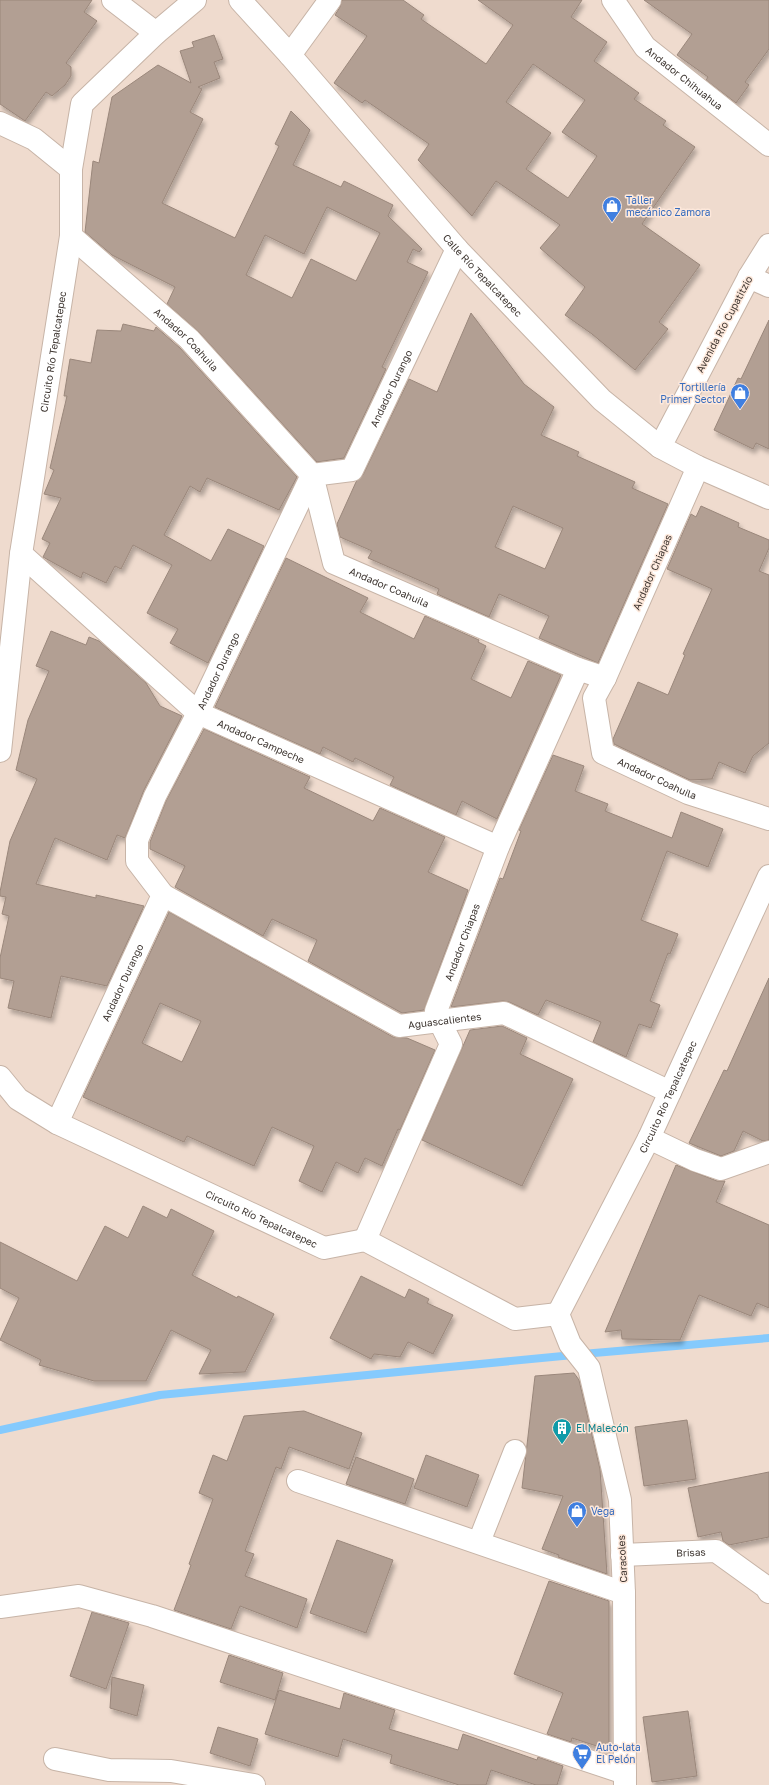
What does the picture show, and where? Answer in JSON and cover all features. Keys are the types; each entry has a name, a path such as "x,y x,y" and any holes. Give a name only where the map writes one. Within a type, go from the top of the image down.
{"street":[{"path":"113,0 156,33"},
{"name":"Circuito Río Tepalcatepec","path":"0,751 21,554 71,236 71,169 82,104 156,33 195,0"},
{"name":"Calle Río Tepalcatepec","path":"240,0 290,55 458,249 602,400 660,447 698,467 769,498"},
{"path":"290,55 330,0"},
{"name":"Andador Chihuahua","path":"613,0 645,47 769,145"},
{"path":"0,123 34,139 71,169"},
{"name":"Andador Coahuila","path":"71,236 189,339 312,475 334,563 578,669 605,678 594,698 603,753 688,793 769,819"},
{"name":"Avenida Río Cupatitzio","path":"660,447 748,277 769,245"},
{"name":"Andador Durango","path":"57,1123 163,895 137,861 137,840 155,796 198,713 312,475 352,470 458,249"},
{"path":"748,277 769,286"},
{"name":"Andador Chiapas","path":"605,678 698,467"},
{"name":"Andador Campeche","path":"21,554 198,713 498,847"},
{"name":"Andador Chiapas","path":"365,1240 451,1044 436,1011 498,847 578,669"},
{"name":"Circuito Río Tepalcatepec","path":"558,1314 649,1138 769,876"},
{"name":"Aguascalientes","path":"163,895 399,1026 504,1013 670,1092"},
{"name":"Circuito Río Tepalcatepec","path":"0,1077 18,1099 57,1123 324,1248 365,1240"},
{"path":"649,1138 695,1160 721,1169 769,1152"},
{"path":"365,1240 516,1319 558,1314"},
{"name":"Caracoles","path":"558,1314 570,1344 589,1368 620,1500 624,1593 625,1779"},
{"path":"479,1542 515,1451"},
{"path":"298,1481 624,1593"},
{"name":"Brisas","path":"622,1554 716,1551 768,1588"},
{"path":"0,1607 79,1596 152,1616 625,1779"},
{"path":"55,1759 109,1770 171,1771 254,1785"}],"building":[{"path":"0,0 92,0 84,12 97,21 66,63 71,67 71,76 65,85 52,96 46,92 25,121 0,104"},
{"path":"342,0 403,0 424,15 421,19 486,64 513,25 478,0 582,0 571,17 607,42 594,61 639,93 634,99 666,121 663,125 695,147 642,224 700,265 659,322 668,329 635,370 592,334 565,315 585,287 540,248 560,225 496,181 472,216 418,160 429,144 365,100 362,103 334,83 367,36 335,15","holes":["533,64 585,100 562,132 597,156 568,198 526,169 551,133 506,102"]},
{"path":"644,0 769,0 769,49 745,82 749,85 736,103 706,80 708,77 677,55 692,34"},
{"path":"214,35 223,59 214,62 220,78 198,87 202,89 190,112 203,119 162,203 235,238 279,146 275,144 291,111 310,130 293,165 341,187 344,181 393,205 388,216 422,249 419,252 413,249 407,262 428,272 382,367 386,369 344,458 317,462 198,331 167,304 175,287 112,255 85,232 93,161 99,163 112,97 158,65 191,83 180,51 194,47 192,42","holes":["327,207 380,233 356,281 311,259 292,298 246,275 265,235 304,254"]},
{"path":"471,313 524,384 554,407 541,435 579,452 577,456 635,482 632,488 668,504 598,663 539,638 549,616 499,594 489,617 437,594 439,589 368,558 372,551 340,537 337,524 356,482 363,475 409,379 437,392","holes":["513,506 563,528 545,569 495,547"]},
{"path":"769,320 769,449 756,443 753,449 714,430 738,378 741,379"},
{"path":"123,324 154,331 156,327 180,348 297,477 279,510 207,478 200,492 190,486 164,535 211,561 228,529 264,546 208,663 170,643 178,629 147,613 172,565 133,545 121,569 115,566 106,583 83,572 81,578 43,557 50,543 42,539 61,498 44,494 54,470 50,468 67,396 64,396 70,359 91,363 97,330 121,331"},
{"path":"701,506 739,523 738,527 769,540 769,548 759,571 769,575 769,743 753,756 745,773 719,762 712,779 690,780 614,744 613,739 638,682 668,695 685,655 683,654 712,589 667,569 691,514 696,517"},
{"path":"286,558 368,598 360,612 414,639 425,616 479,640 478,642 486,646 471,679 511,698 528,661 561,675 497,819 462,801 456,815 390,785 394,777 355,758 353,762 323,747 320,754 215,707"},
{"path":"51,631 86,645 89,637 99,641 146,683 160,706 182,716 144,790 125,838 117,835 107,860 55,838 36,884 96,898 96,895 144,906 107,986 61,976 51,1018 8,1008 14,981 0,978 0,958 9,916 2,914 6,897 0,896 0,892 10,841 37,779 16,770 28,720 49,671 36,666"},
{"path":"204,729 310,777 304,788 373,821 380,808 445,837 428,872 468,890 424,1010 402,1013 308,961 317,940 272,919 263,936 175,887 185,866 150,849 150,842 166,801"},
{"path":"553,755 584,766 575,791 608,804 605,811 672,838 681,812 723,829 708,867 667,851 641,920 678,934 670,954 668,953 650,1001 660,1005 651,1028 639,1024 626,1057 593,1042 601,1022 546,1000 538,1015 509,1002 503,1001 451,1007 500,878 503,879 521,831 519,830"},
{"path":"169,912 393,1037 407,1038 435,1050 400,1130 398,1129 382,1166 365,1158 358,1173 336,1162 322,1192 299,1181 314,1146 272,1127 254,1166 187,1136 184,1142 83,1097","holes":["160,1003 201,1021 182,1062 142,1043"]},
{"path":"769,978 769,1140 763,1141 743,1131 734,1151 721,1156 689,1143 724,1070 727,1071"},
{"path":"502,1026 527,1038 520,1054 573,1079 522,1186 422,1140 470,1030"},
{"path":"676,1165 717,1181 725,1181 716,1202 769,1225 769,1308 757,1303 751,1316 699,1295 680,1340 622,1339 621,1330 605,1332"},
{"path":"143,1206 167,1218 171,1209 214,1231 192,1275 237,1298 238,1296 274,1314 245,1372 199,1374 211,1350 171,1330 146,1381 94,1381 39,1365 41,1360 0,1340 19,1298 0,1288 0,1242 77,1281 105,1226 128,1238"},
{"path":"361,1276 405,1298 409,1289 429,1299 427,1303 453,1315 433,1354 408,1342 400,1357 374,1354 371,1359 330,1338"},
{"name":"El Malecón","path":"574,1373 579,1380 600,1469 607,1574 558,1557 559,1555 542,1549 563,1496 522,1488 535,1376"},
{"path":"304,1411 362,1433 349,1469 289,1447 281,1469 276,1467 245,1551 254,1554 245,1576 307,1599 297,1628 240,1606 231,1629 174,1610 213,1499 199,1493 213,1455 227,1461 244,1416"},
{"path":"687,1420 696,1479 644,1486 635,1427"},
{"path":"426,1455 479,1475 467,1507 414,1488"},
{"path":"356,1457 414,1479 405,1504 346,1484"},
{"path":"769,1472 769,1537 729,1545 723,1541 721,1532 698,1537 688,1488"},
{"path":"337,1540 393,1560 366,1633 310,1613"},
{"path":"549,1581 609,1601 609,1750 572,1738 571,1742 547,1734 563,1693 514,1674"},
{"path":"92,1612 129,1623 106,1689 70,1676"},
{"path":"229,1655 283,1673 275,1700 220,1682"},
{"path":"112,1677 144,1685 137,1716 110,1708"},
{"path":"279,1690 340,1709 344,1693 395,1710 389,1729 458,1750 463,1734 537,1760 538,1757 563,1766 557,1785 536,1785 491,1770 486,1785 459,1785 390,1763 392,1755 343,1739 338,1757 265,1734"},
{"path":"688,1711 697,1776 652,1782 643,1717"},
{"path":"218,1727 258,1739 250,1766 210,1753"}],"waterway":[{"path":"0,1430 160,1395 594,1353 769,1338"}],"place":[{"name":"Taller mecánico Zamora","path":"612,223"},
{"name":"Tortillería Primer Sector","path":"740,410"},
{"name":"El Malecón","path":"562,1445"},
{"name":"Vega","path":"577,1528"},
{"name":"Auto-lata El Pelón","path":"582,1770"}]}
